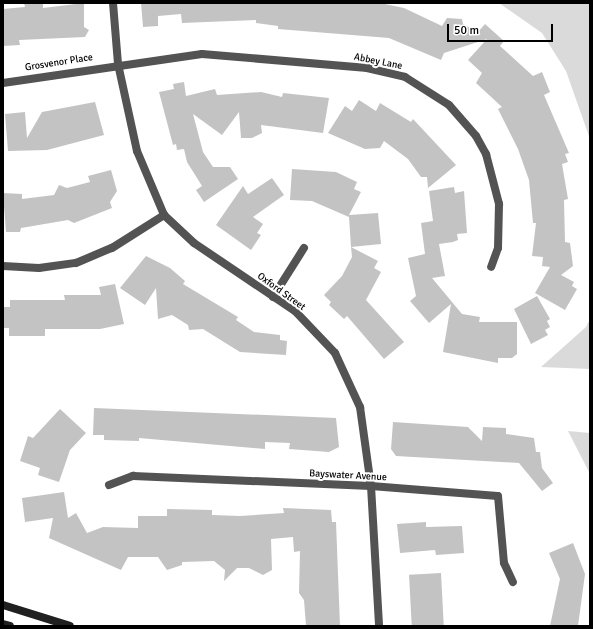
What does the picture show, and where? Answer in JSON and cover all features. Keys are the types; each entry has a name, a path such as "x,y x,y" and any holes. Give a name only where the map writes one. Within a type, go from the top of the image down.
{"main road":[{"path":"3,605 70,626"},
{"path":"3,624 10,626"}],"street":[{"name":"Oxford Street","path":"113,3 118,64 137,152 164,214 194,244 295,311 335,353 360,407 371,486 379,626"},
{"name":"Abbey Lane","path":"118,64 202,54 367,68 418,84 449,105 476,136 486,154 499,204 498,248 491,267"},
{"name":"Grosvenor Place","path":"3,83 118,64"},
{"path":"3,266 40,268 76,263 112,248 164,214"},
{"path":"273,297 304,248"},
{"name":"Bayswater Avenue","path":"109,484 133,476 371,486 498,496 504,562 513,582"}],"shaded area":[{"path":"499,3 590,3 590,139 566,71 542,33"},
{"path":"590,319 590,369 541,367 586,327"},
{"path":"568,431 590,433 590,474"}],"building":[{"path":"24,3 43,3 43,8 84,3 84,27 89,30 85,37 19,40 20,45 3,46 3,9 25,7"},
{"path":"141,3 380,3 404,8 442,26 447,18 462,19 463,24 478,32 485,24 504,41 500,46 533,76 542,72 550,92 544,95 569,153 565,154 568,162 562,164 568,199 564,200 565,242 570,243 573,266 561,275 574,282 572,286 577,289 565,310 535,293 550,267 542,266 543,257 532,256 536,223 533,223 529,180 518,149 498,109 502,107 476,83 482,73 468,60 487,39 444,53 441,60 389,38 278,29 278,26 256,23 256,20 182,23 181,14 158,16 158,26 143,27"},
{"path":"184,82 186,96 215,89 217,95 261,92 282,97 283,93 329,98 323,133 261,125 262,133 252,138 241,138 239,112 222,135 193,114 203,152 213,167 230,167 238,179 204,202 196,190 202,186 187,162 184,149 177,150 176,144 173,145 159,92 174,89 173,84"},
{"path":"359,100 376,111 380,103 411,122 413,119 456,165 428,188 427,177 421,177 408,159 384,141 380,148 365,149 328,133 345,106 352,111"},
{"path":"95,102 104,135 47,150 8,151 5,114 25,112 27,138 42,112"},
{"path":"292,169 336,172 357,182 354,189 361,192 349,215 378,213 381,244 351,247 349,217 312,201 290,200"},
{"path":"111,170 117,191 110,202 112,208 74,223 68,220 21,228 20,232 6,232 3,193 22,194 22,199 54,195 59,185 67,188 90,182 88,176"},
{"path":"272,178 284,195 253,217 263,224 257,233 261,235 251,250 216,225 243,186 248,194"},
{"path":"454,187 455,193 464,191 467,233 457,234 458,240 453,242 439,244 445,276 432,278 462,314 480,317 479,322 517,322 517,354 512,358 498,358 498,363 443,352 451,304 429,323 410,301 416,296 408,258 425,254 421,223 433,221 429,191"},
{"path":"351,247 378,261 374,268 381,272 366,300 404,342 384,359 347,316 344,319 329,305 331,302 324,295 342,276 352,257"},
{"path":"146,256 170,268 185,281 183,284 238,317 236,320 254,332 280,335 280,340 287,341 286,355 240,352 203,329 189,330 188,325 172,315 158,319 156,288 145,305 120,288"},
{"path":"115,284 124,324 100,329 45,329 45,336 9,336 9,328 3,328 3,307 10,307 10,300 65,300 64,295 101,295 99,287"},
{"path":"537,296 550,319 547,321 550,327 545,330 548,335 531,344 514,309"},
{"path":"94,408 336,418 339,447 329,452 289,449 290,443 265,442 265,449 139,438 139,441 104,440 104,435 93,435"},
{"path":"60,409 86,433 70,450 59,482 38,475 40,468 20,461 28,436 33,438"},
{"path":"393,422 468,427 482,441 483,427 506,428 506,434 534,438 536,452 540,452 542,468 553,483 542,491 519,463 396,456 391,449"},
{"path":"64,492 68,518 76,513 87,533 103,527 138,528 138,516 167,516 167,509 212,510 212,515 240,516 284,513 283,508 331,510 332,522 336,522 340,626 306,626 304,600 299,593 300,551 294,552 293,537 271,539 272,570 263,575 249,568 237,568 224,581 225,570 214,561 182,562 182,565 167,570 158,557 128,557 121,570 49,538 53,518 25,522 22,498"},
{"path":"426,522 426,527 462,526 464,553 436,555 435,550 400,553 397,524"},
{"path":"573,543 585,574 578,626 550,626 560,579 549,553"},
{"path":"441,573 444,626 412,626 409,575"}]}
